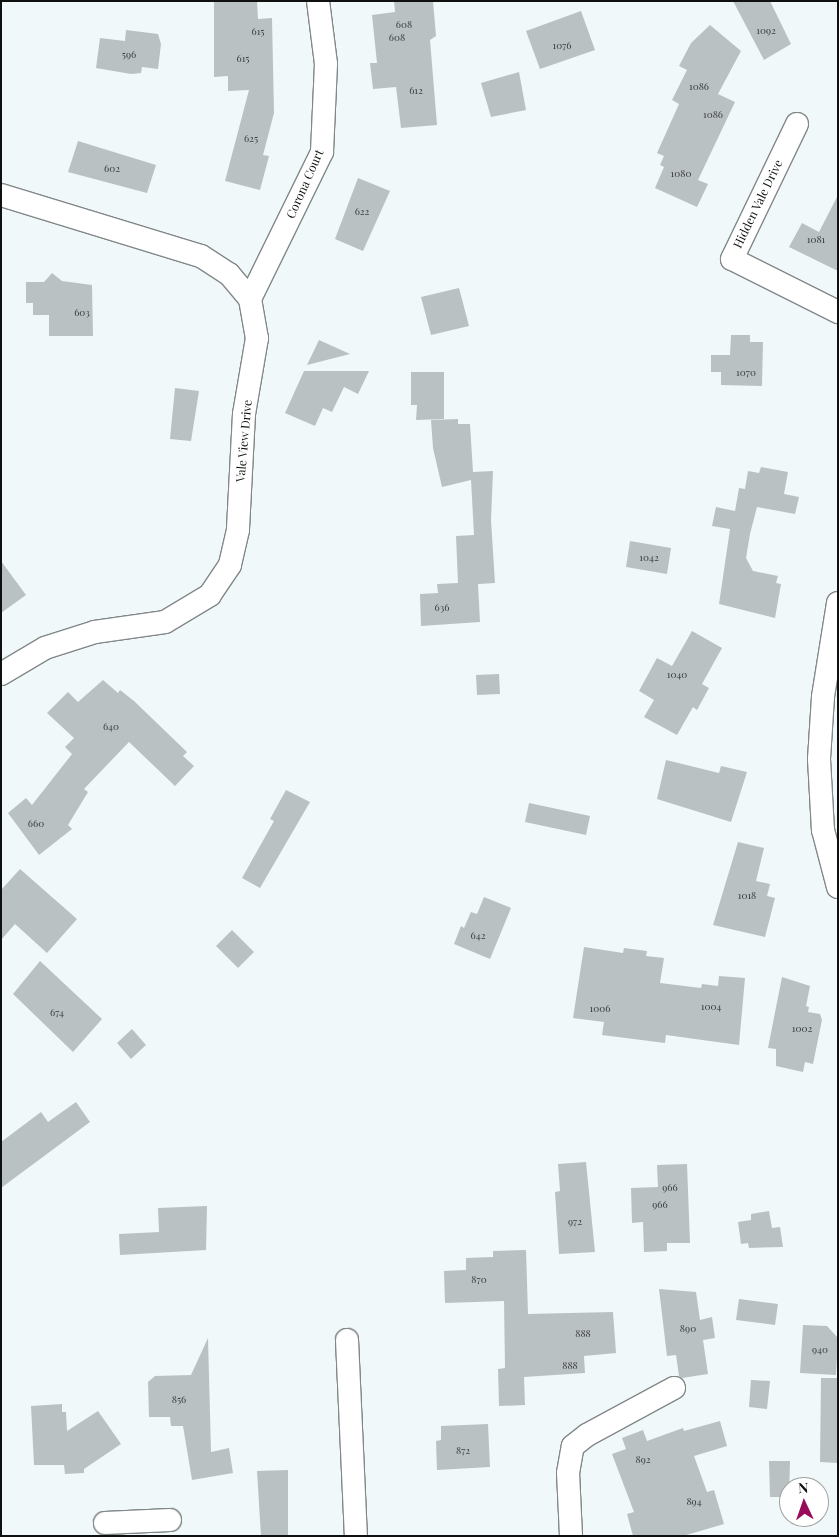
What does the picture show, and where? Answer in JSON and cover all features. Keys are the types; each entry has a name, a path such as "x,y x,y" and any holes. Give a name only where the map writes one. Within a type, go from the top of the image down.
{"street":[{"name":"Corona Court","path":"250,299 322,152 326,64 318,1"},
{"name":"Hidden Vale Drive","path":"797,124 732,259 838,312"},
{"path":"1,195 201,256 229,274 250,299"},
{"name":"Vale View Drive","path":"1,674 45,648 95,632 165,622 210,595 230,565 238,530 244,414 256,338 250,299"},
{"path":"838,603 823,697 819,759 823,830 838,887"},
{"path":"347,1340 356,1536"},
{"path":"571,1536 568,1473 573,1446 587,1435 674,1388"},
{"path":"105,1523 135,1529 170,1520"}],"building":[{"path":"214,1 257,1 258,19 272,18 274,113 263,155 269,156 260,190 225,181 249,90 228,91 228,76 214,77"},
{"path":"394,1 433,1 436,36 430,40 437,125 401,128 396,87 373,89 370,63 377,63 372,15 395,12"},
{"path":"733,1 770,1 791,44 764,60"},
{"path":"581,11 595,50 540,69 526,31"},
{"path":"710,25 741,51 718,94 735,102 698,180 708,184 697,207 655,188 664,167 660,165 664,156 657,153 679,104 672,100 687,70 679,66 691,43"},
{"path":"126,30 158,34 161,44 158,69 142,67 141,73 131,74 96,68 100,38 125,41"},
{"path":"519,72 526,110 491,117 481,83"},
{"path":"78,141 156,165 147,193 68,172"},
{"path":"358,178 390,191 363,251 335,239"},
{"path":"838,195 838,271 789,247 802,223 819,232"},
{"path":"52,273 62,281 92,285 93,336 49,336 49,315 33,315 33,303 26,303 26,282 44,282"},
{"path":"459,288 469,326 431,335 421,297"},
{"path":"731,335 750,335 750,342 763,342 762,386 721,385 721,372 711,372 711,355 730,355"},
{"path":"319,340 350,354 307,365"},
{"path":"304,371 369,371 358,394 344,387 332,412 323,408 315,426 285,413"},
{"path":"411,372 444,372 444,419 416,420 417,405 411,405"},
{"path":"175,388 199,391 191,441 170,439"},
{"path":"458,419 458,424 470,424 473,472 493,471 491,520 495,583 478,584 480,622 421,626 420,594 438,593 437,584 458,583 456,536 474,535 471,480 442,487 433,448 431,420"},
{"path":"761,467 788,472 784,494 799,497 795,514 757,507 750,534 746,558 753,571 778,576 776,583 781,584 775,618 719,604 730,529 712,526 716,507 735,511 739,488 745,489 748,471 759,473"},
{"path":"630,541 671,548 667,574 626,567"},
{"path":"1,561 26,595 1,613"},
{"path":"692,631 722,648 702,684 709,688 697,710 693,707 677,735 644,717 654,700 639,691 657,658 672,666"},
{"path":"499,674 500,694 477,695 476,675"},
{"path":"103,680 118,693 120,690 134,701 187,752 183,756 194,766 175,786 129,742 84,789 88,792 68,825 72,829 39,855 8,813 26,798 32,805 72,754 65,747 74,738 47,713 68,692 78,702"},
{"path":"666,760 719,773 721,766 747,772 731,822 657,799"},
{"path":"286,790 310,802 260,888 242,878 274,821 270,819"},
{"path":"529,803 590,816 586,835 525,822"},
{"path":"738,842 764,848 756,881 770,884 767,896 775,898 765,937 713,925"},
{"path":"20,869 77,919 47,953 15,924 1,940 1,890"},
{"path":"484,897 511,908 490,959 454,944 461,926 464,928 471,912 477,914"},
{"path":"232,930 254,952 238,968 216,946"},
{"path":"584,947 623,953 624,948 647,951 646,956 664,958 660,983 701,988 702,984 718,986 719,976 745,978 739,1045 666,1035 665,1043 602,1035 604,1022 573,1018"},
{"path":"40,961 102,1019 73,1052 13,994"},
{"path":"782,977 810,986 806,1006 809,1007 808,1012 820,1014 822,1020 813,1064 805,1062 803,1072 776,1066 776,1049 768,1048"},
{"path":"132,1029 146,1045 131,1059 117,1043"},
{"path":"76,1102 90,1122 1,1188 1,1142 41,1112 48,1122"},
{"path":"586,1162 595,1252 559,1254 555,1192 560,1191 558,1164"},
{"path":"687,1164 690,1243 667,1243 667,1251 644,1252 643,1222 632,1223 631,1188 658,1187 657,1165"},
{"path":"207,1206 206,1250 120,1255 119,1234 159,1232 158,1208"},
{"path":"769,1211 772,1228 780,1227 783,1247 749,1248 748,1243 741,1244 738,1222 751,1220 751,1214"},
{"path":"526,1250 528,1314 613,1312 616,1353 584,1356 585,1373 524,1377 525,1405 499,1406 498,1369 505,1368 504,1301 445,1303 444,1271 466,1270 466,1258 493,1257 493,1251"},
{"path":"659,1289 696,1292 700,1320 712,1317 715,1338 703,1340 708,1374 682,1378 679,1376 676,1355 667,1356"},
{"path":"739,1299 778,1304 775,1325 736,1320"},
{"path":"803,1325 827,1326 838,1338 836,1375 800,1373"},
{"path":"208,1338 211,1452 229,1448 233,1473 192,1480 183,1426 171,1426 170,1417 149,1417 148,1382 155,1376 191,1375"},
{"path":"821,1378 838,1378 838,1463 820,1462"},
{"path":"751,1380 770,1381 767,1409 749,1407"},
{"path":"62,1404 62,1412 66,1412 67,1431 98,1411 121,1444 84,1469 84,1473 65,1474 64,1465 34,1465 31,1406"},
{"path":"720,1421 727,1446 694,1456 707,1492 714,1490 724,1524 683,1536 633,1536 627,1514 634,1512 612,1454 626,1449 622,1438 643,1430 647,1441 683,1428 684,1431"},
{"path":"488,1424 490,1467 437,1470 436,1441 441,1440 441,1426"},
{"path":"769,1461 790,1461 790,1477 779,1477 779,1497 770,1497"},
{"path":"288,1470 288,1536 261,1536 257,1471"}]}
